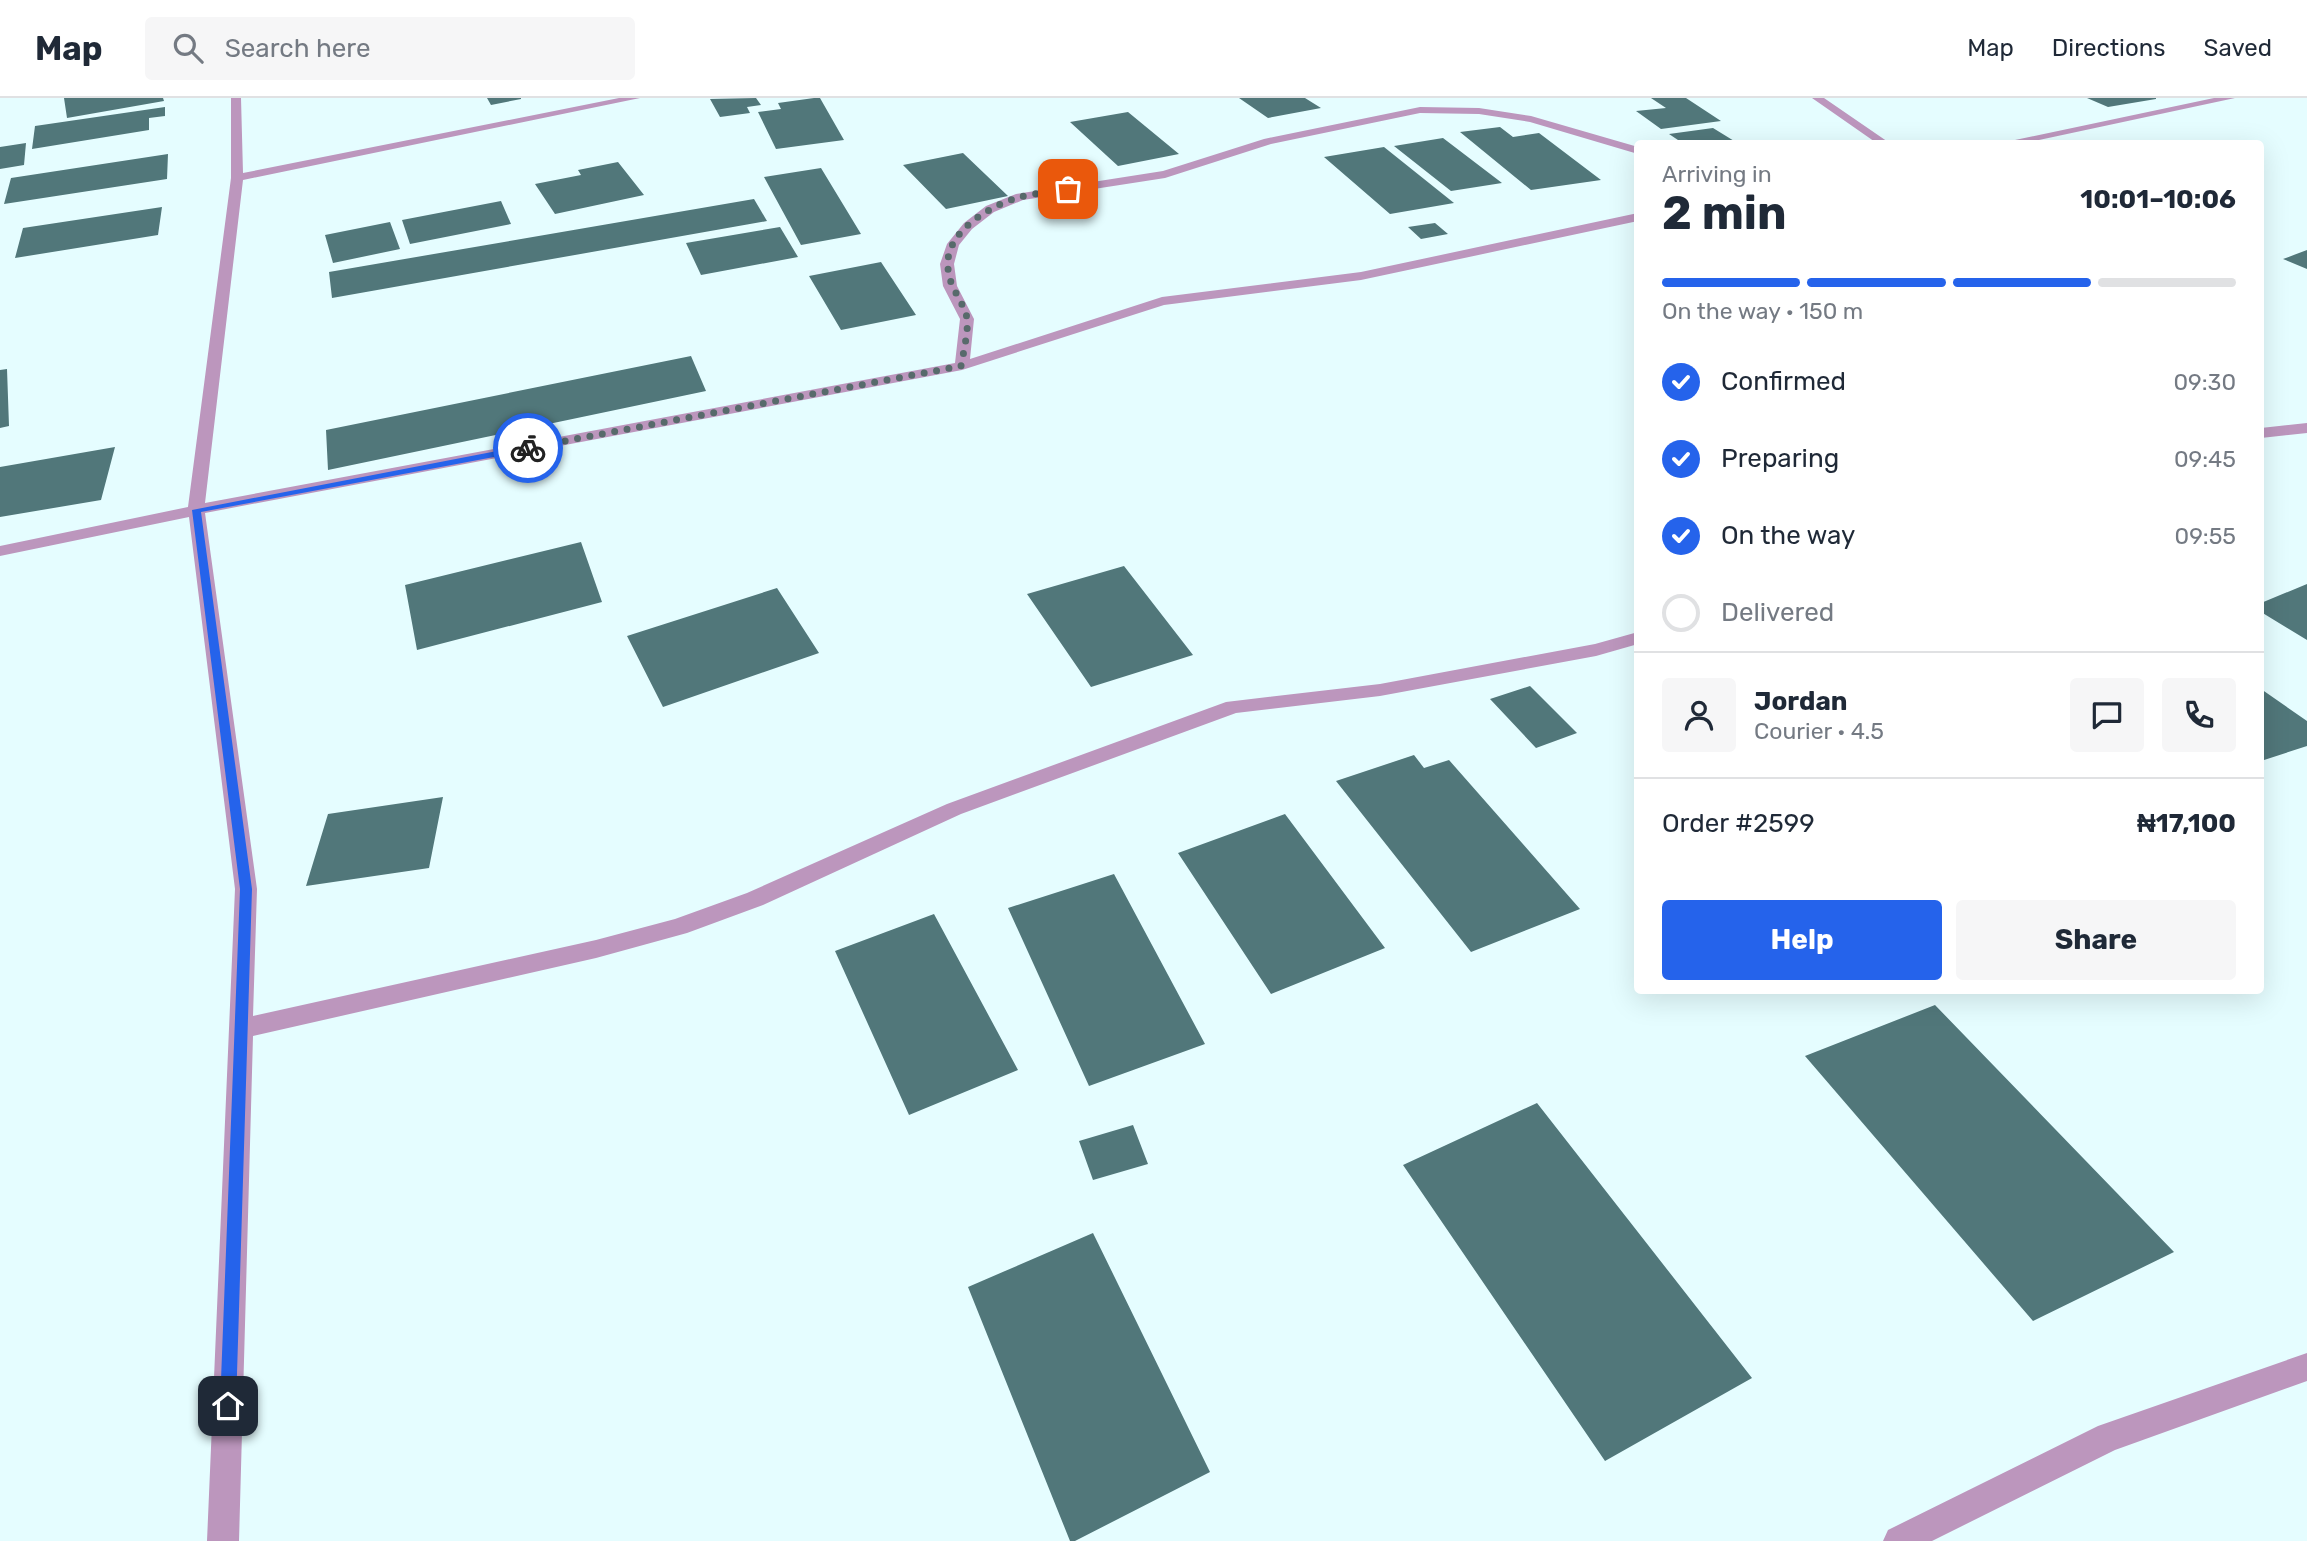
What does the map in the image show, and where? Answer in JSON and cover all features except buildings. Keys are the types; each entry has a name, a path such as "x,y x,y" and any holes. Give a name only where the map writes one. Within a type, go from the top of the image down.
{"street":[{"path":"223,1541 246,889 197,510 237,178 236,98"},
{"path":"237,178 635,98"},
{"path":"1404,113 1450,98"},
{"path":"1818,98 1880,140"},
{"path":"2021,140 2230,98"},
{"path":"961,366 967,319 950,286 947,264 953,244 968,226 990,209 1020,197 1165,174 1268,141 1404,113 1440,109 1504,114 1568,128 1634,150"},
{"path":"0,551 197,510 961,366 1162,301 1362,276 1634,218"},
{"path":"2264,433 2307,428"},
{"path":"241,1029 596,949 679,927 755,899 954,809 1233,707 1380,690 1596,650 1634,639"},
{"path":"1899,1541 2109,1437 2307,1367"}],"way so far":[{"path":"528,448 961,366 967,319 950,286 947,264 953,244 968,226 990,209 1020,197 1068,189"}],"route":[{"path":"228,1406 246,889 197,510 528,448"}]}
